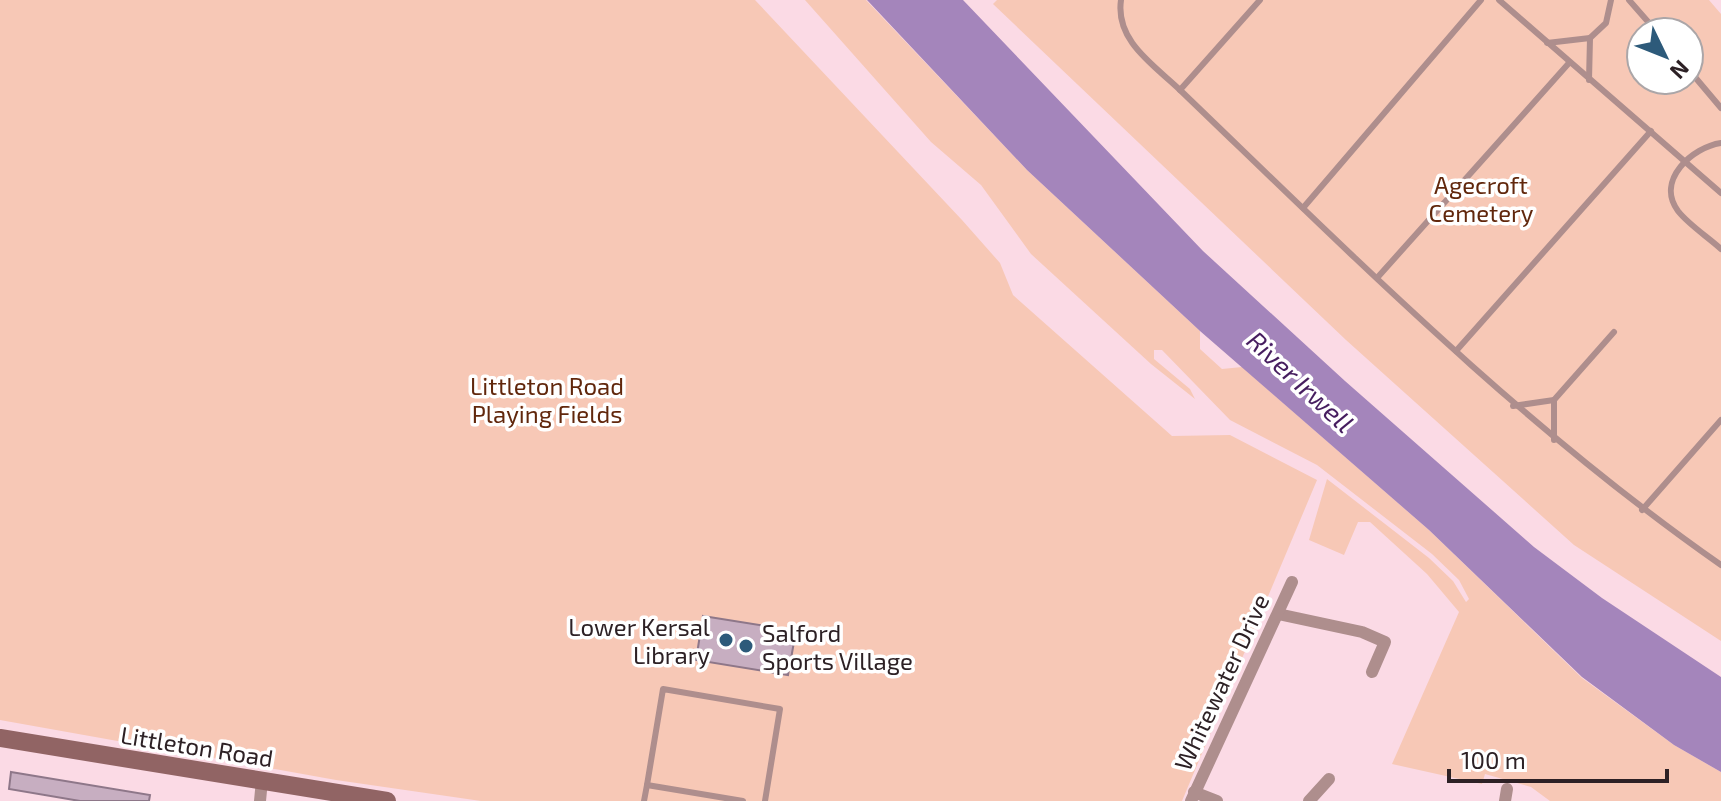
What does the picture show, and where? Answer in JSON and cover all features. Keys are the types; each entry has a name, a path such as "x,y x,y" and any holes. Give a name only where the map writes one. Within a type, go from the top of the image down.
{"street":[{"name":"Whitewater Drive","path":"1192,797 1292,582"},
{"path":"1278,614 1362,632 1385,642 1372,672"},
{"name":"Littleton Road","path":"0,738 387,801"},
{"path":"1309,801 1329,779"},
{"path":"260,801 262,780"},
{"path":"1192,797 1217,801"}],"lane":[{"path":"1121,0 1121,20 1127,36 1377,278 1513,406 1642,510 1721,565"},
{"path":"1180,90 1260,0"},
{"path":"1303,208 1481,0"},
{"path":"1499,0 1721,193"},
{"path":"1547,43 1590,38 1606,23 1611,0"},
{"path":"1629,0 1643,16"},
{"path":"1589,80 1590,38"},
{"path":"1377,278 1569,63"},
{"path":"1705,89 1721,108"},
{"path":"1456,351 1651,131"},
{"path":"1721,143 1700,149 1684,160 1674,187 1677,210 1721,249"},
{"path":"1513,406 1554,400 1614,332"},
{"path":"1554,400 1554,440"},
{"path":"1642,510 1721,420"},
{"path":"644,801 663,689 780,709 765,801"},
{"path":"647,785 743,801"}],"green space":[{"name":"Littleton Road Playing Fields","path":"0,0 755,0 1000,263 1013,295 1172,436 1230,435 1317,480 1182,801 481,801 336,780 0,720"},
{"path":"805,0 866,0 1027,170 1200,331 1200,349 1222,369 1242,367 1429,530 1582,678 1674,745 1721,772 1721,801 1550,801 1531,787 1485,774 1482,784 1392,764 1459,612 1427,574 1370,522 1358,522 1344,555 1309,540 1327,479 1429,558 1453,581 1466,602 1469,599 1459,580 1432,554 1317,465 1230,420 1162,350 1154,350 1154,359 1190,389 1195,399 1151,364 1031,254 981,185 931,142"},
{"name":"Agecroft Cemetery","path":"997,0 1709,0 1721,14 1721,641 1574,545 1346,340 993,4"}],"water":[{"name":"River Irwell","path":"867,0 963,0 1203,251 1345,381 1534,547 1602,598 1721,677 1721,772 1674,745 1582,677 1429,530 1200,331 1027,170"}],"building":[{"name":"Salford Sports Village","path":"703,616 796,631 788,675 696,660"},
{"path":"11,772 150,795 149,801 80,801 9,789"}],"place":[{"name":"Lower Kersal Library","path":"726,640"},
{"name":"Salford Sports Village","path":"746,646"}]}
